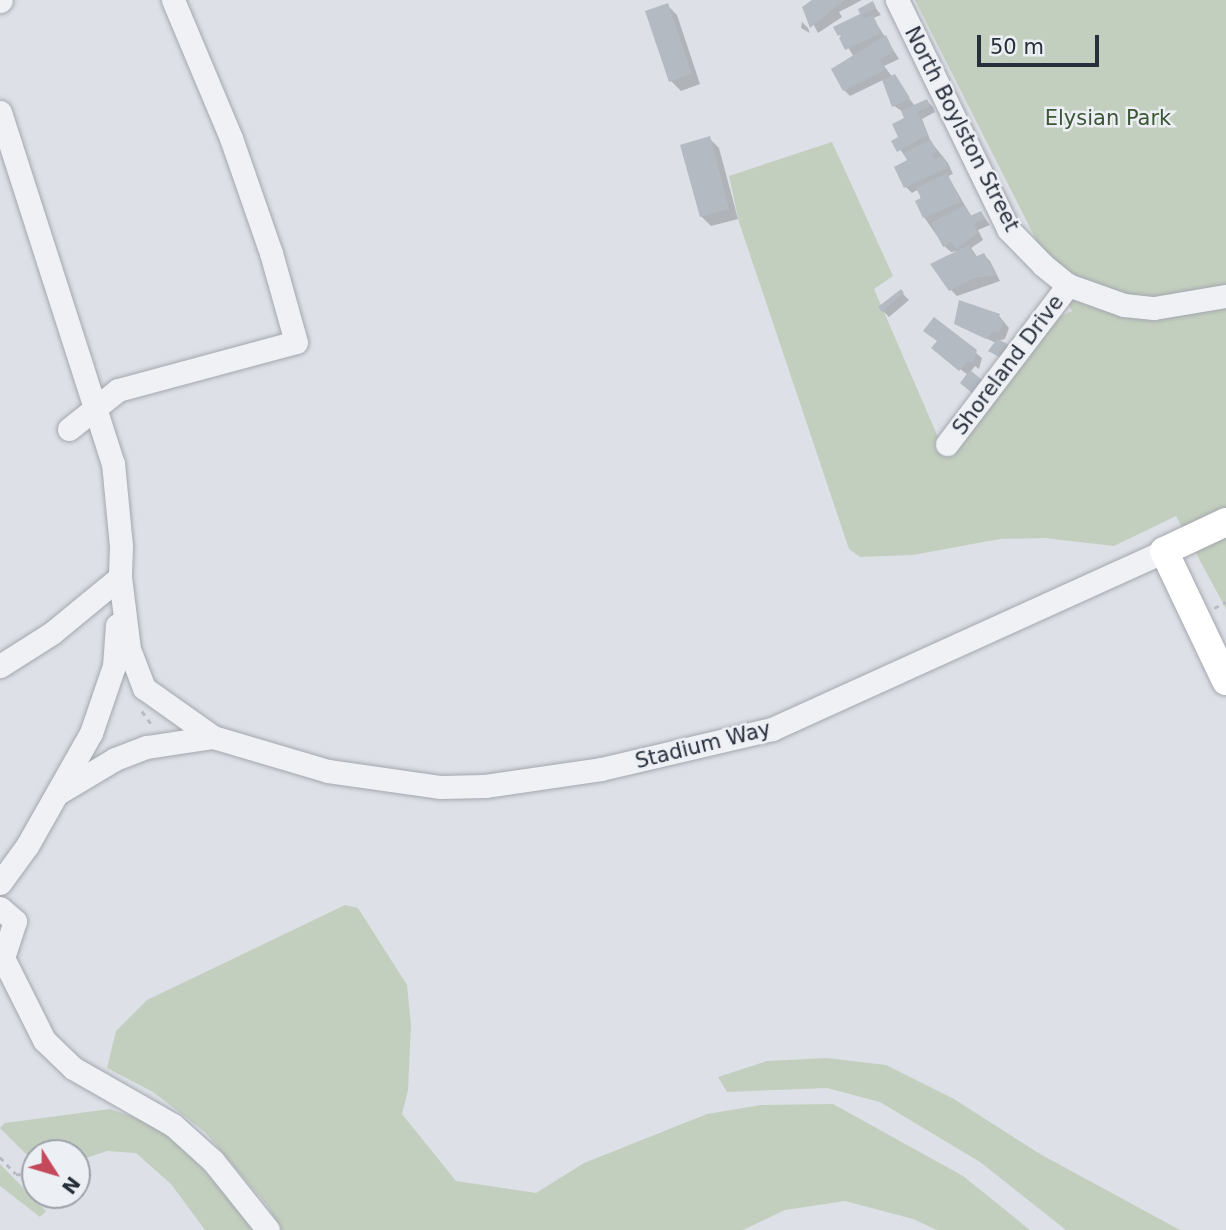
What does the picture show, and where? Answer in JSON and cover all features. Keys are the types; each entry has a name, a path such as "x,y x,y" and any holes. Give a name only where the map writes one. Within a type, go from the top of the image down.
{"main road":[{"path":"1226,522 1164,551 1226,681"}],"street":[{"path":"69,429 118,390 296,342 271,253 231,138 173,0"},
{"name":"North Boylston Street","path":"897,0 1008,229 1068,285 1124,305 1154,309 1226,296"},
{"path":"0,112 113,463 120,576 114,666 91,733 60,792 0,883"},
{"name":"Shoreland Drive","path":"947,444 1068,285"},
{"name":"Stadium Way","path":"120,576 129,649 144,688 213,737 328,771 442,787 485,786 601,769 772,729 1164,551"},
{"path":"0,666 41,640 120,576"},
{"name":"Stadium Way","path":"60,792 115,760 147,747 213,737"},
{"path":"0,908 15,921 3,958 44,1040 73,1068 173,1125 212,1161 268,1230"}],"path":[{"path":"0,1157 16,1174 21,1174"}],"green space":[{"name":"Elysian Park","path":"915,0 1226,0 1226,609 1176,516 1114,546 1044,538 1000,539 913,555 860,557 849,549 739,222 729,176 832,142 893,276 874,289 947,458 1059,317 1072,311"},
{"path":"345,905 358,908 407,985 411,1025 408,1090 402,1114 456,1181 536,1193 584,1163 707,1114 761,1105 833,1104 963,1176 1030,1230 937,1230 913,1219 845,1201 785,1210 743,1230 282,1230 266,1204 205,1132 153,1092 107,1068 116,1031 147,1000"},
{"path":"827,1058 886,1065 954,1099 1040,1154 1180,1230 1066,1230 980,1162 880,1102 827,1088 727,1092 718,1077 767,1061"},
{"path":"110,1109 165,1128 258,1230 205,1230 171,1184 136,1153 107,1151 91,1156 91,1139 21,1139 21,1149 0,1128 5,1123"},
{"path":"0,1164 21,1185 21,1202 0,1186"},
{"path":"30,1209 44,1209 46,1211 40,1217"}],"building":[{"path":"812,0 845,0 810,28 802,7"},
{"path":"873,1 876,8 862,15 864,19 873,15 881,33 845,50 839,38 844,33 838,36 833,27 860,14 858,9"},
{"path":"668,3 692,74 669,82 645,11"},
{"path":"886,35 894,52 880,60 885,70 843,91 831,69"},
{"path":"895,74 910,98 892,107 882,80"},
{"path":"927,99 930,106 917,112 928,135 897,152 891,141 898,137 892,124 904,118 901,111"},
{"path":"710,136 729,209 700,217 680,145"},
{"path":"931,140 937,152 932,154 935,159 942,155 949,167 904,188 894,167 907,160 903,153"},
{"path":"947,173 961,202 923,218 915,201 921,198 916,188"},
{"path":"964,205 970,216 981,211 985,218 974,224 978,233 956,249 952,242 943,247 931,223"},
{"path":"969,245 975,257 984,253 996,275 975,278 949,291 930,264"},
{"path":"901,289 904,293 882,312 878,307"},
{"path":"959,300 1000,314 998,319 1004,321 999,333 994,331 986,339 954,324"},
{"path":"934,317 977,350 973,364 968,361 959,371 931,348 937,341 923,331"},
{"path":"997,339 1012,346 1003,359 988,351"},
{"path":"970,370 982,380 972,393 960,383"}]}
